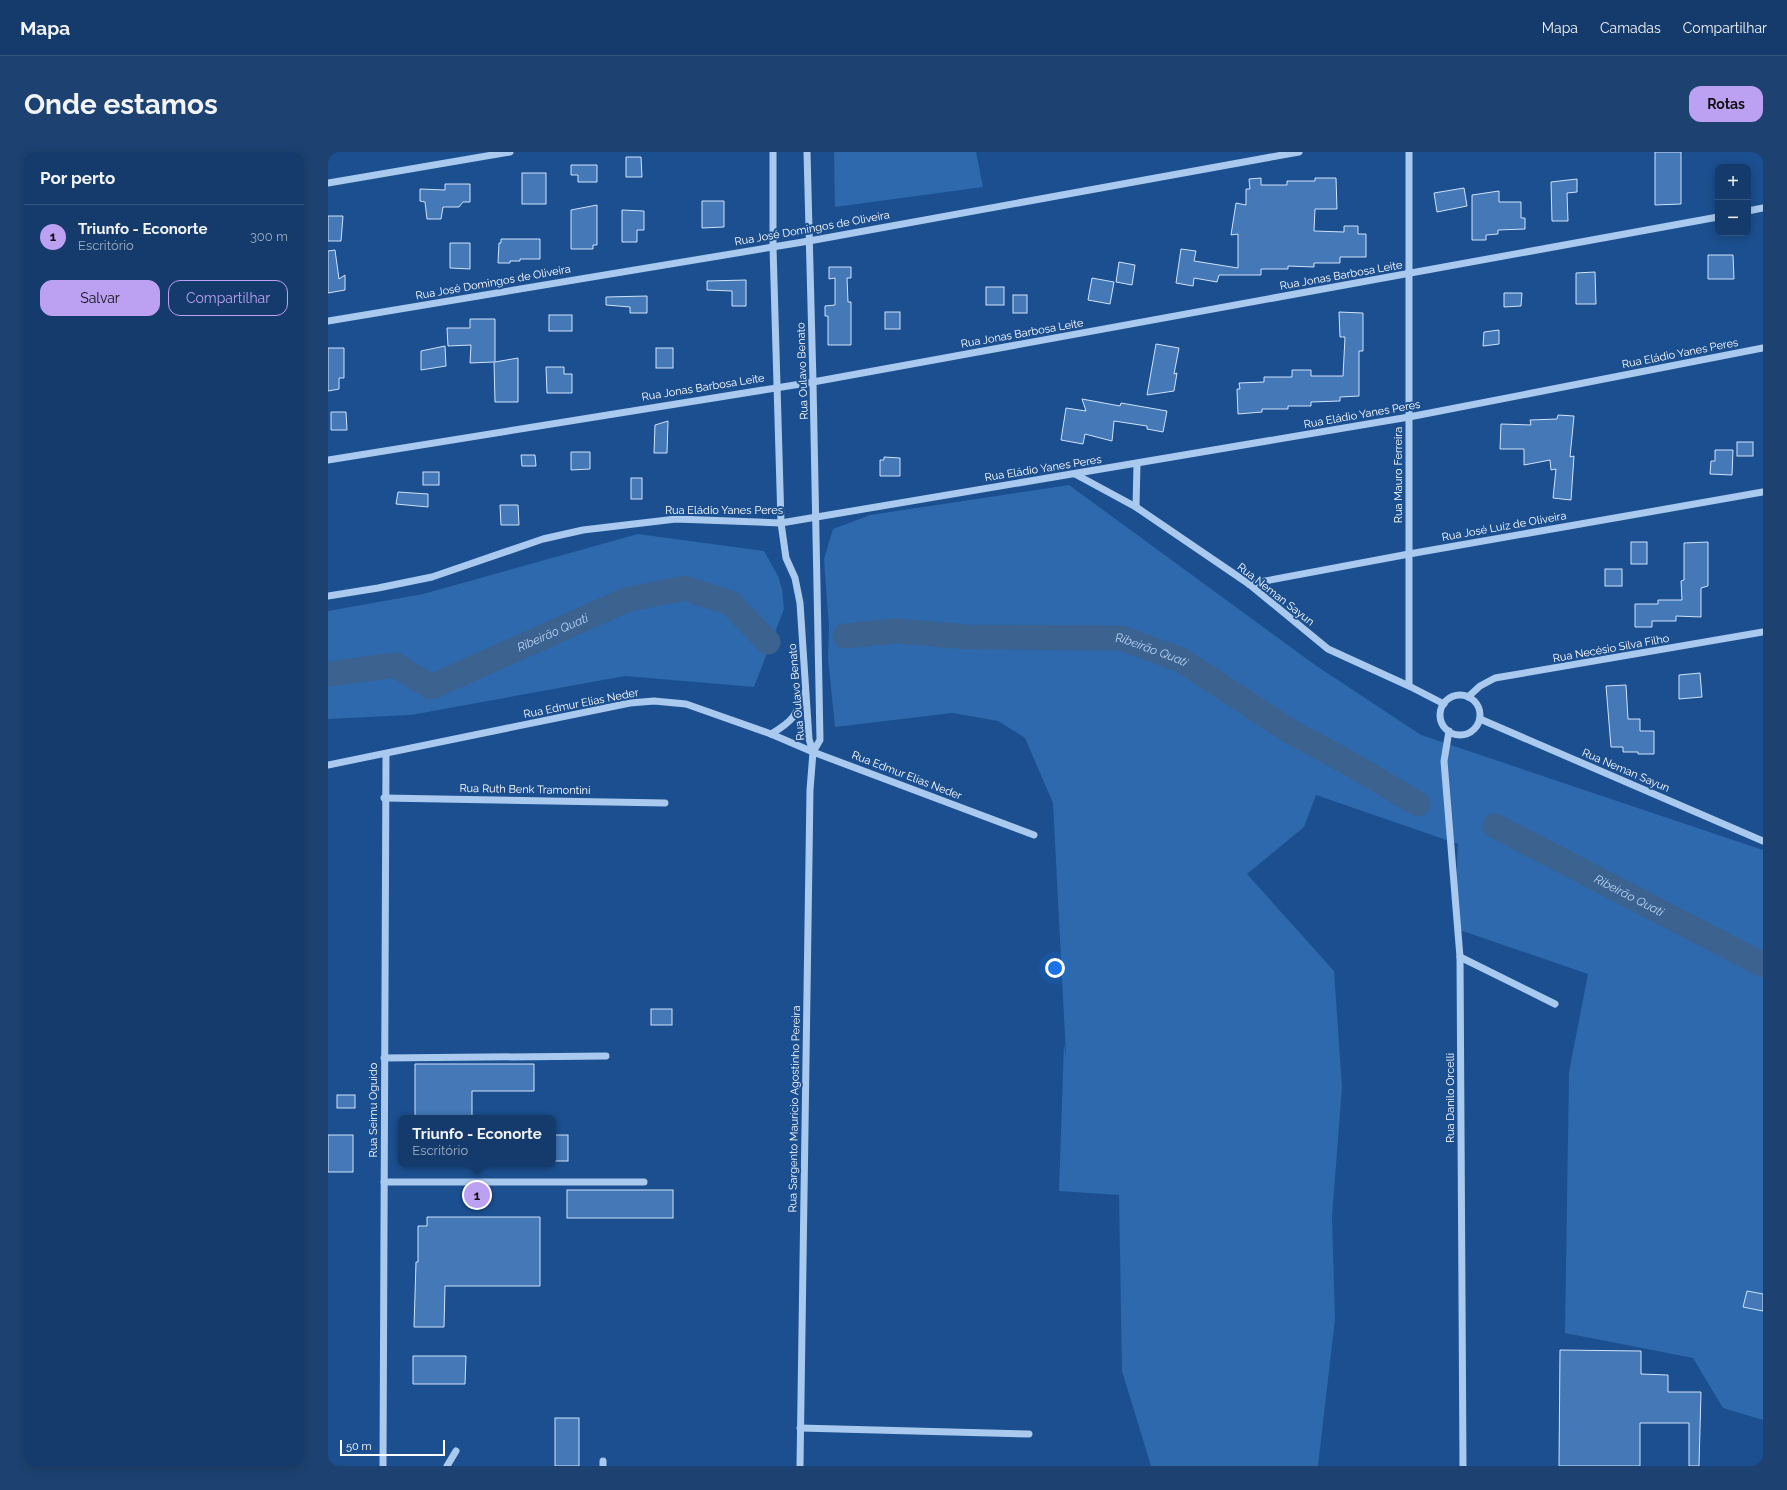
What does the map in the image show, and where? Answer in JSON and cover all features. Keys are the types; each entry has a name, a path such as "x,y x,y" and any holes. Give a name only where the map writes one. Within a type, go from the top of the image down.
{"street":[{"path":"328,183 510,152"},
{"name":"Rua Oulavo Benato","path":"772,152 773,247 781,523 786,558 795,578 800,603 809,739 813,752"},
{"name":"Rua Oulavo Benato","path":"807,152 820,740 813,752"},
{"name":"Rua José Domingos de Oliveira","path":"328,321 809,241 1299,152"},
{"name":"Rua Mauro Ferreira","path":"1409,152 1409,686"},
{"path":"1751,210 1763,208"},
{"name":"Rua Jonas Barbosa Leite","path":"328,460 778,386 813,382 1715,218"},
{"name":"Rua Eládio Yanes Peres","path":"328,596 432,577 543,539 583,530 676,519 781,523 1409,417 1763,348"},
{"path":"1136,507 1137,464"},
{"name":"Rua Neman Sayun","path":"1075,474 1136,507 1250,584 1328,649 1409,686"},
{"name":"Rua José Luíz de Oliveira","path":"1250,584 1409,554 1763,492"},
{"name":"Rua Necésio Silva Filho","path":"1468,697 1480,686 1495,678 1763,632"},
{"path":"1409,686 1444,704"},
{"path":"771,734 790,723 799,709 806,690"},
{"path":"1458,695 1468,697 1475,702 1478,707 1480,719 1473,730 1468,733 1462,735 1449,732 1442,722 1441,709 1444,704 1453,697 1458,695"},
{"name":"Rua Edmur Elias Neder","path":"328,765 630,703 654,701 686,704 771,734 813,752 1034,835"},
{"name":"Rua Neman Sayun","path":"1480,719 1763,841"},
{"name":"Rua Danilo Orcelli","path":"1449,732 1444,761 1460,957 1463,1466"},
{"name":"Rua Sargento Maurício Agostinho Pereira","path":"800,1466 810,790 813,752"},
{"name":"Rua Seimu Oguido","path":"383,1466 384,798 386,754"},
{"name":"Rua Ruth Benk Tramontini","path":"384,798 665,803"},
{"path":"1460,957 1555,1004"},
{"path":"384,1058 606,1056"},
{"path":"384,1182 644,1182"},
{"path":"800,1428 1029,1434"},
{"path":"447,1466 456,1451"}],"shaded area":[{"path":"834,152 976,152 983,187 835,207"},
{"path":"1069,485 1315,665 1421,735 1763,850 1763,1420 1723,1408 1693,1358 1565,1333 1569,1072 1588,974 1454,928 1458,844 1316,795 1304,827 1247,874 1334,971 1342,1087 1332,1217 1335,1319 1318,1466 1151,1466 1122,1371 1119,1195 1059,1191 1064,1044 1066,1055 1053,803 1025,738 998,721 952,713 835,727 828,658 829,628 824,559 833,529 870,515"},
{"path":"638,534 764,551 778,576 782,589 784,609 754,687 625,676 411,715 328,719 328,611 423,594"}],"building":[{"path":"1655,152 1681,152 1681,204 1655,205"},
{"path":"626,157 641,157 642,177 626,177"},
{"path":"571,165 597,165 597,182 578,182 578,175 571,175"},
{"path":"522,173 546,173 546,204 522,204"},
{"path":"1261,178 1261,185 1287,185 1287,181 1315,181 1315,178 1336,178 1337,209 1315,209 1314,231 1344,232 1344,226 1358,226 1358,234 1366,234 1366,257 1340,257 1340,263 1314,263 1314,267 1288,266 1288,269 1261,269 1261,275 1219,275 1217,282 1194,278 1193,286 1176,283 1181,249 1196,251 1194,261 1238,268 1238,234 1231,235 1236,203 1246,205 1246,189 1250,189 1249,179"},
{"path":"1577,179 1577,192 1567,193 1568,221 1552,221 1551,182"},
{"path":"445,184 470,184 470,202 463,202 459,207 443,207 441,219 427,219 425,202 420,201 420,189 445,190"},
{"path":"1464,188 1467,206 1437,212 1434,193"},
{"path":"1499,191 1499,202 1521,202 1521,218 1525,218 1525,229 1498,230 1498,234 1486,235 1486,240 1472,240 1472,195"},
{"path":"702,201 724,201 724,227 702,228"},
{"path":"597,205 597,245 593,245 593,249 571,249 571,210"},
{"path":"622,210 644,211 644,230 637,230 637,242 622,242"},
{"path":"328,216 343,216 341,241 328,241"},
{"path":"501,239 540,239 540,259 520,259 520,261 510,261 510,263 498,263 499,243 501,243"},
{"path":"450,243 470,243 470,269 450,268"},
{"path":"335,250 339,279 345,275 345,290 328,293 328,251"},
{"path":"1708,255 1733,255 1734,279 1708,279"},
{"path":"1119,262 1135,265 1132,285 1116,282"},
{"path":"829,267 851,267 851,278 847,278 848,302 851,302 851,345 828,345 828,316 825,316 825,306 835,305 835,278 829,279"},
{"path":"1595,272 1596,304 1576,304 1576,273"},
{"path":"1092,278 1114,282 1110,304 1088,300"},
{"path":"746,280 746,306 732,306 732,291 707,290 707,281"},
{"path":"986,287 1004,287 1004,305 986,305"},
{"path":"1504,293 1522,293 1521,306 1504,307"},
{"path":"1013,295 1027,295 1027,313 1013,313"},
{"path":"647,296 647,313 630,313 630,307 606,305 606,297"},
{"path":"885,312 900,312 900,329 885,329"},
{"path":"1339,312 1363,313 1363,351 1359,351 1359,396 1340,397 1340,401 1311,402 1311,406 1288,406 1288,409 1262,409 1262,412 1238,414 1237,389 1240,389 1239,383 1264,382 1264,377 1292,377 1292,370 1311,370 1311,376 1343,376 1345,337 1340,337"},
{"path":"549,315 572,315 572,331 549,331"},
{"path":"470,319 495,319 495,362 518,358 518,402 495,402 494,362 470,363 471,345 448,346 447,328 470,328"},
{"path":"1499,330 1499,344 1483,346 1484,332"},
{"path":"1156,344 1179,348 1174,374 1177,373 1174,391 1147,395"},
{"path":"445,346 446,366 421,370 421,351"},
{"path":"328,348 344,348 344,378 339,378 339,389 328,391"},
{"path":"656,348 673,348 673,368 656,368"},
{"path":"546,367 564,367 564,374 572,374 572,393 547,393"},
{"path":"1082,399 1120,406 1121,403 1167,411 1163,432 1147,429 1147,426 1114,421 1112,441 1085,434 1083,444 1061,440 1066,408 1086,411"},
{"path":"331,412 346,412 347,430 331,430"},
{"path":"1558,415 1574,416 1570,457 1574,456 1571,500 1553,498 1556,469 1551,470 1550,460 1524,465 1524,449 1500,449 1501,424 1531,425 1530,420 1557,419"},
{"path":"668,421 667,453 654,453 655,425"},
{"path":"1737,442 1753,442 1753,456 1737,456"},
{"path":"1715,450 1733,450 1732,475 1710,474 1711,461 1715,461"},
{"path":"571,452 590,452 590,469 571,470"},
{"path":"521,455 535,455 536,466 522,466"},
{"path":"884,457 900,458 900,476 880,476 880,460 884,460"},
{"path":"423,472 439,472 439,485 423,485"},
{"path":"631,478 642,478 642,499 631,499"},
{"path":"398,492 428,494 428,507 396,504"},
{"path":"500,505 518,505 519,525 501,525"},
{"path":"1631,542 1647,542 1647,564 1631,564"},
{"path":"1708,542 1708,586 1701,588 1701,617 1676,616 1676,621 1652,621 1652,627 1635,627 1635,604 1658,604 1658,600 1682,600 1681,581 1684,580 1684,543"},
{"path":"1605,569 1622,569 1622,586 1605,586"},
{"path":"1700,673 1702,697 1679,699 1679,675"},
{"path":"1626,685 1628,719 1640,719 1640,731 1654,731 1654,754 1623,752 1623,747 1611,747 1606,686"},
{"path":"651,1009 672,1009 672,1025 651,1025"},
{"path":"415,1064 534,1064 534,1091 472,1091 472,1115 415,1115"},
{"path":"337,1095 355,1095 355,1108 337,1108"},
{"path":"328,1135 353,1135 353,1172 328,1172"},
{"path":"556,1135 568,1135 568,1161 556,1161"},
{"path":"567,1190 673,1190 673,1218 567,1218"},
{"path":"427,1217 540,1217 540,1286 445,1286 444,1327 414,1327 416,1262 418,1262 418,1226 427,1226"},
{"path":"1747,1291 1763,1294 1763,1311 1743,1307"},
{"path":"1560,1350 1641,1351 1641,1374 1668,1375 1668,1392 1701,1392 1699,1466 1689,1466 1689,1423 1640,1423 1640,1466 1559,1466"},
{"path":"413,1356 466,1356 465,1384 413,1384"},
{"path":"555,1418 579,1418 579,1466 555,1466"}],"waterway":[{"name":"Ribeirão Quati","path":"328,674 395,665 431,687 626,600 684,588 730,603 768,642"},
{"name":"Ribeirão Quati","path":"845,636 896,631 970,637 1121,638 1181,660 1291,732 1347,762 1418,804"},
{"name":"Ribeirão Quati","path":"1495,826 1763,965"}],"place":[{"name":"Triunfo - Econorte","path":"477,1195"}]}
